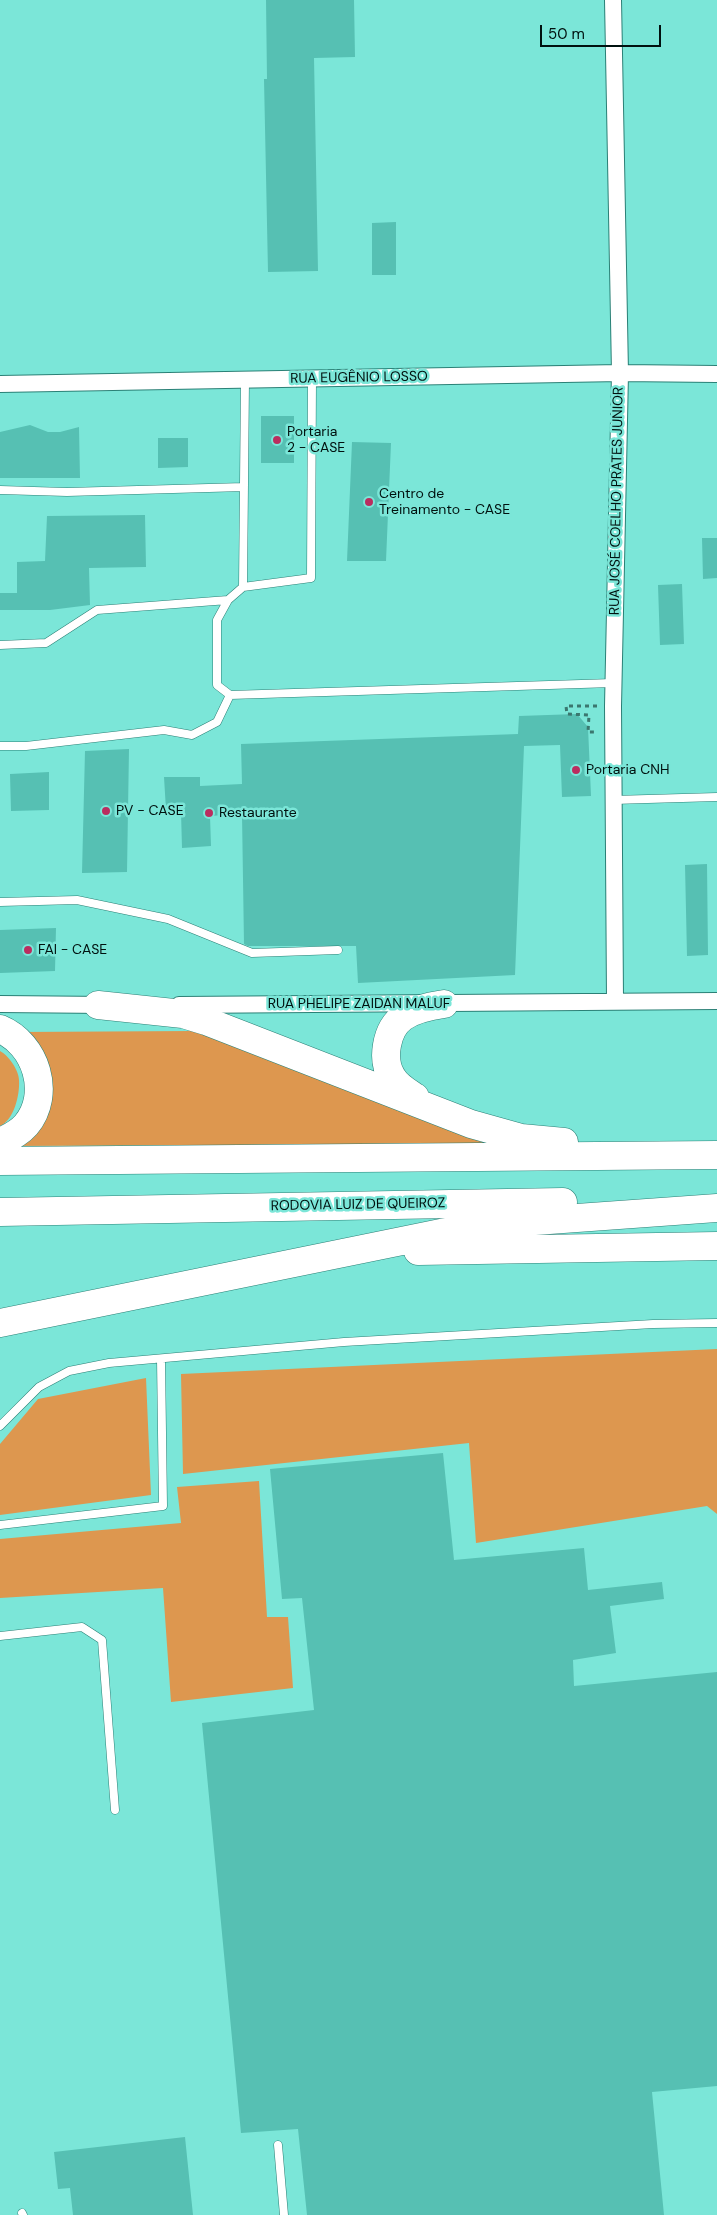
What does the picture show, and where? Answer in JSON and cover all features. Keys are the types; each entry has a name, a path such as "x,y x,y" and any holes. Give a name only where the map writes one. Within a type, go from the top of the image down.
{"highway":[{"path":"430,1108 399,1086 391,1076 387,1065 386,1052 388,1040 394,1027 402,1018 428,1006 444,1004"},
{"path":"98,1005 183,1014 206,1020 471,1124 521,1138 712,1155"},
{"path":"0,1029 11,1033 23,1044 38,1074 39,1089 35,1110 25,1126 0,1142"},
{"path":"0,1161 712,1155"},
{"name":"RODOVIA LUIZ DE QUEIROZ","path":"0,1212 717,1199"},
{"path":"0,1323 441,1233 535,1220 717,1208"},
{"path":"346,1253 717,1246"}],"street":[{"name":"RUA JOSÉ COELHO PRATES JUNIOR","path":"613,0 620,373 613,683 615,1001"},
{"name":"RUA EUGÊNIO LOSSO","path":"0,384 620,373 717,374"},
{"name":"RUA PHELIPE ZAIDAN MALUF","path":"0,1004 444,1004 717,1001"}],"lane":[{"path":"312,379 311,578 243,587 228,600 217,620 217,686 230,695 613,683"},
{"path":"243,587 245,380"},
{"path":"0,490 67,492 244,487"},
{"path":"0,645 46,643 97,610 228,600"},
{"path":"0,746 26,746 164,730 192,735 217,722 230,695"},
{"path":"613,800 717,798"},
{"path":"0,902 77,900 168,919 252,953 338,950"},
{"path":"0,1426 39,1388 69,1371 109,1364 344,1342 652,1324 717,1323"},
{"path":"0,1525 163,1506 161,1359"},
{"path":"0,1636 82,1627 102,1640 115,1810"},
{"path":"278,2145 284,2215"}],"path":[{"path":"597,732 588,732 589,715 567,714 566,706 613,706"}],"shaded area":[{"path":"193,1031 211,1034 493,1144 6,1146 40,1111 18,1032"},
{"path":"0,1051 15,1067 19,1076 19,1086 17,1100 12,1113 5,1123 0,1126"},
{"path":"717,1349 717,1514 707,1506 476,1543 469,1443 183,1474 181,1374"},
{"path":"146,1378 151,1495 0,1515 0,1444 38,1399"},
{"path":"259,1481 267,1617 288,1617 293,1688 171,1702 163,1588 0,1598 0,1539 181,1523 177,1487"}],"building":[{"path":"266,0 354,0 355,57 314,58 318,271 268,272 264,79 267,79"},
{"path":"396,222 396,275 372,275 372,223"},
{"name":"Portaria 2 - CASE","path":"261,416 294,416 294,463 261,463"},
{"path":"30,425 48,432 60,432 79,427 80,478 0,478 0,432"},
{"path":"158,438 188,438 188,467 158,468"},
{"name":"Centro de Treinamento - CASE","path":"352,442 391,443 386,561 347,561"},
{"path":"145,515 146,567 89,568 90,605 50,610 0,610 0,593 17,593 17,562 45,561 47,516"},
{"path":"702,538 717,538 717,578 703,579"},
{"path":"682,584 684,644 660,645 658,585"},
{"path":"577,714 588,727 591,796 562,797 560,745 524,746 515,975 358,983 356,946 248,946 244,944 242,814 210,816 211,846 182,848 181,812 166,810 164,777 200,777 200,786 242,784 241,744 518,734 519,716"},
{"name":"PV - CASE","path":"129,749 127,872 82,873 85,751"},
{"path":"49,772 49,810 11,811 10,774"},
{"path":"707,864 708,955 687,956 685,865"},
{"name":"FAI - CASE","path":"56,928 55,971 0,973 0,930"},
{"path":"443,1453 454,1560 584,1548 588,1590 662,1582 664,1599 610,1606 616,1653 573,1660 574,1686 717,1672 717,2086 652,2092 664,2215 307,2215 298,2129 241,2133 202,1723 314,1710 302,1598 282,1599 270,1469"},
{"path":"185,2137 193,2215 73,2215 70,2188 58,2189 54,2152"}],"place":[{"name":"Portaria 2 - CASE","path":"277,440"},
{"name":"Centro de Treinamento - CASE","path":"369,502"},
{"name":"Portaria CNH","path":"576,770"},
{"name":"PV - CASE","path":"106,811"},
{"name":"Restaurante","path":"209,813"},
{"name":"FAI - CASE","path":"28,950"}]}
